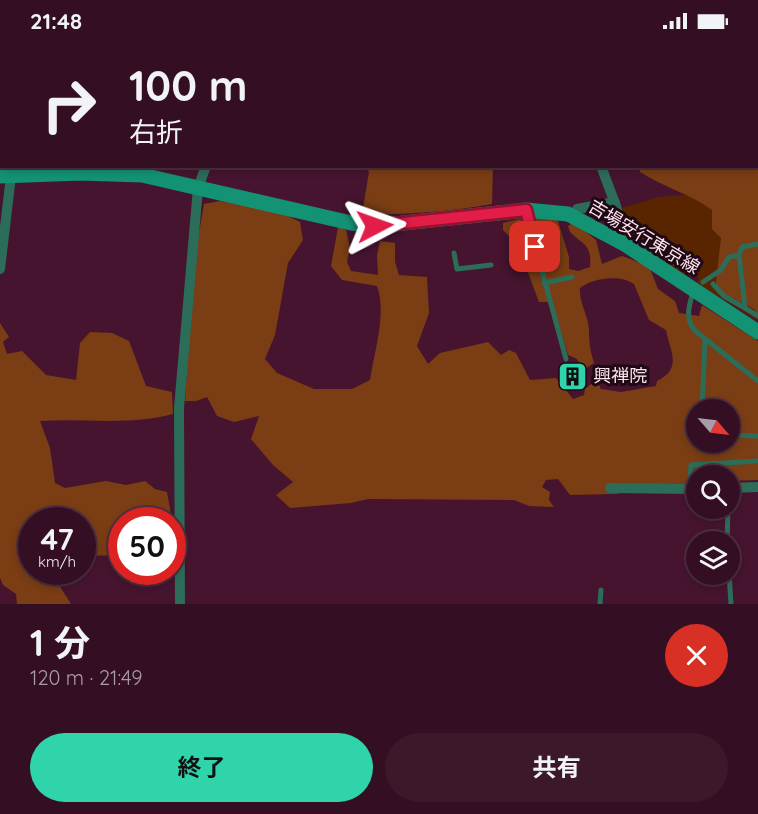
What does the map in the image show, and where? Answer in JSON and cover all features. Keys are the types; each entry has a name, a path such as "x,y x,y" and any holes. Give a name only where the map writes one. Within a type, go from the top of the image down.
{"main road":[{"name":"吉場安行東京線","path":"9,173 142,175 375,226 526,210 554,211 575,217 699,286 758,332"}],"street":[{"path":"180,604 179,408 198,188 205,168"},
{"path":"602,168 615,202 626,245"},
{"path":"0,269 9,173"},
{"path":"575,217 577,209 615,202"},
{"path":"740,488 758,487"},
{"path":"610,488 686,489"}],"lane":[{"path":"526,210 566,359"},
{"path":"745,308 739,255 742,247 758,244"},
{"path":"454,253 457,268 491,265"},
{"path":"739,255 729,257 721,270 699,286 688,322 705,341 758,381"},
{"path":"544,283 572,277"},
{"path":"713,284 724,296 757,313"},
{"path":"702,399 705,341"},
{"path":"740,435 758,436"},
{"path":"691,465 758,461"},
{"path":"730,585 731,604"},
{"path":"600,604 601,590"}],"shaded area":[{"path":"366,168 493,168 492,204 431,212 362,214 369,172"},
{"path":"639,168 758,168 758,314 754,309 715,289 721,238 712,229 712,210 640,172"},
{"path":"758,188 758,321 697,283 699,278 689,272 684,274 634,242 621,208 659,197"},
{"path":"220,201 282,213 300,222 303,240 288,263 275,335 265,359 277,373 314,389 352,389 370,380 379,333 381,308 377,286 342,280 331,266 338,227 346,230 350,248 347,262 351,271 378,275 377,255 380,241 395,243 395,262 399,275 427,277 429,313 417,346 428,364 440,353 488,342 501,355 509,350 516,353 530,380 556,378 573,399 584,395 585,389 596,380 601,389 621,392 656,386 657,381 670,371 672,352 666,330 649,320 634,284 614,278 592,282 580,288 594,363 583,370 577,359 568,355 552,302 539,302 518,246 503,230 503,223 524,218 531,220 540,216 558,221 569,257 569,269 578,271 590,267 590,254 586,246 570,232 568,226 574,222 596,240 602,264 622,256 649,266 658,289 675,301 679,313 699,316 702,305 758,341 758,480 740,481 740,465 686,465 686,486 661,485 616,494 570,495 558,479 546,480 542,487 550,492 549,500 554,507 529,506 514,500 368,499 351,503 290,508 276,495 293,482 273,465 251,439 259,416 234,422 217,416 207,397 196,401 185,401 193,266 204,204"},
{"path":"0,323 9,337 3,342 7,354 22,351 46,375 76,380 80,343 90,332 112,333 129,341 146,386 172,392 173,414 123,421 40,421 50,448 55,483 65,488 106,481 126,485 145,481 155,489 167,492 170,507 108,507 108,555 96,556 96,507 18,507 18,585 59,585 71,604 17,604 16,594 3,585 0,578"}],"place":[{"name":"興禅院","path":"572,376"}],"route":[{"path":"375,226 526,210 535,247"}]}
